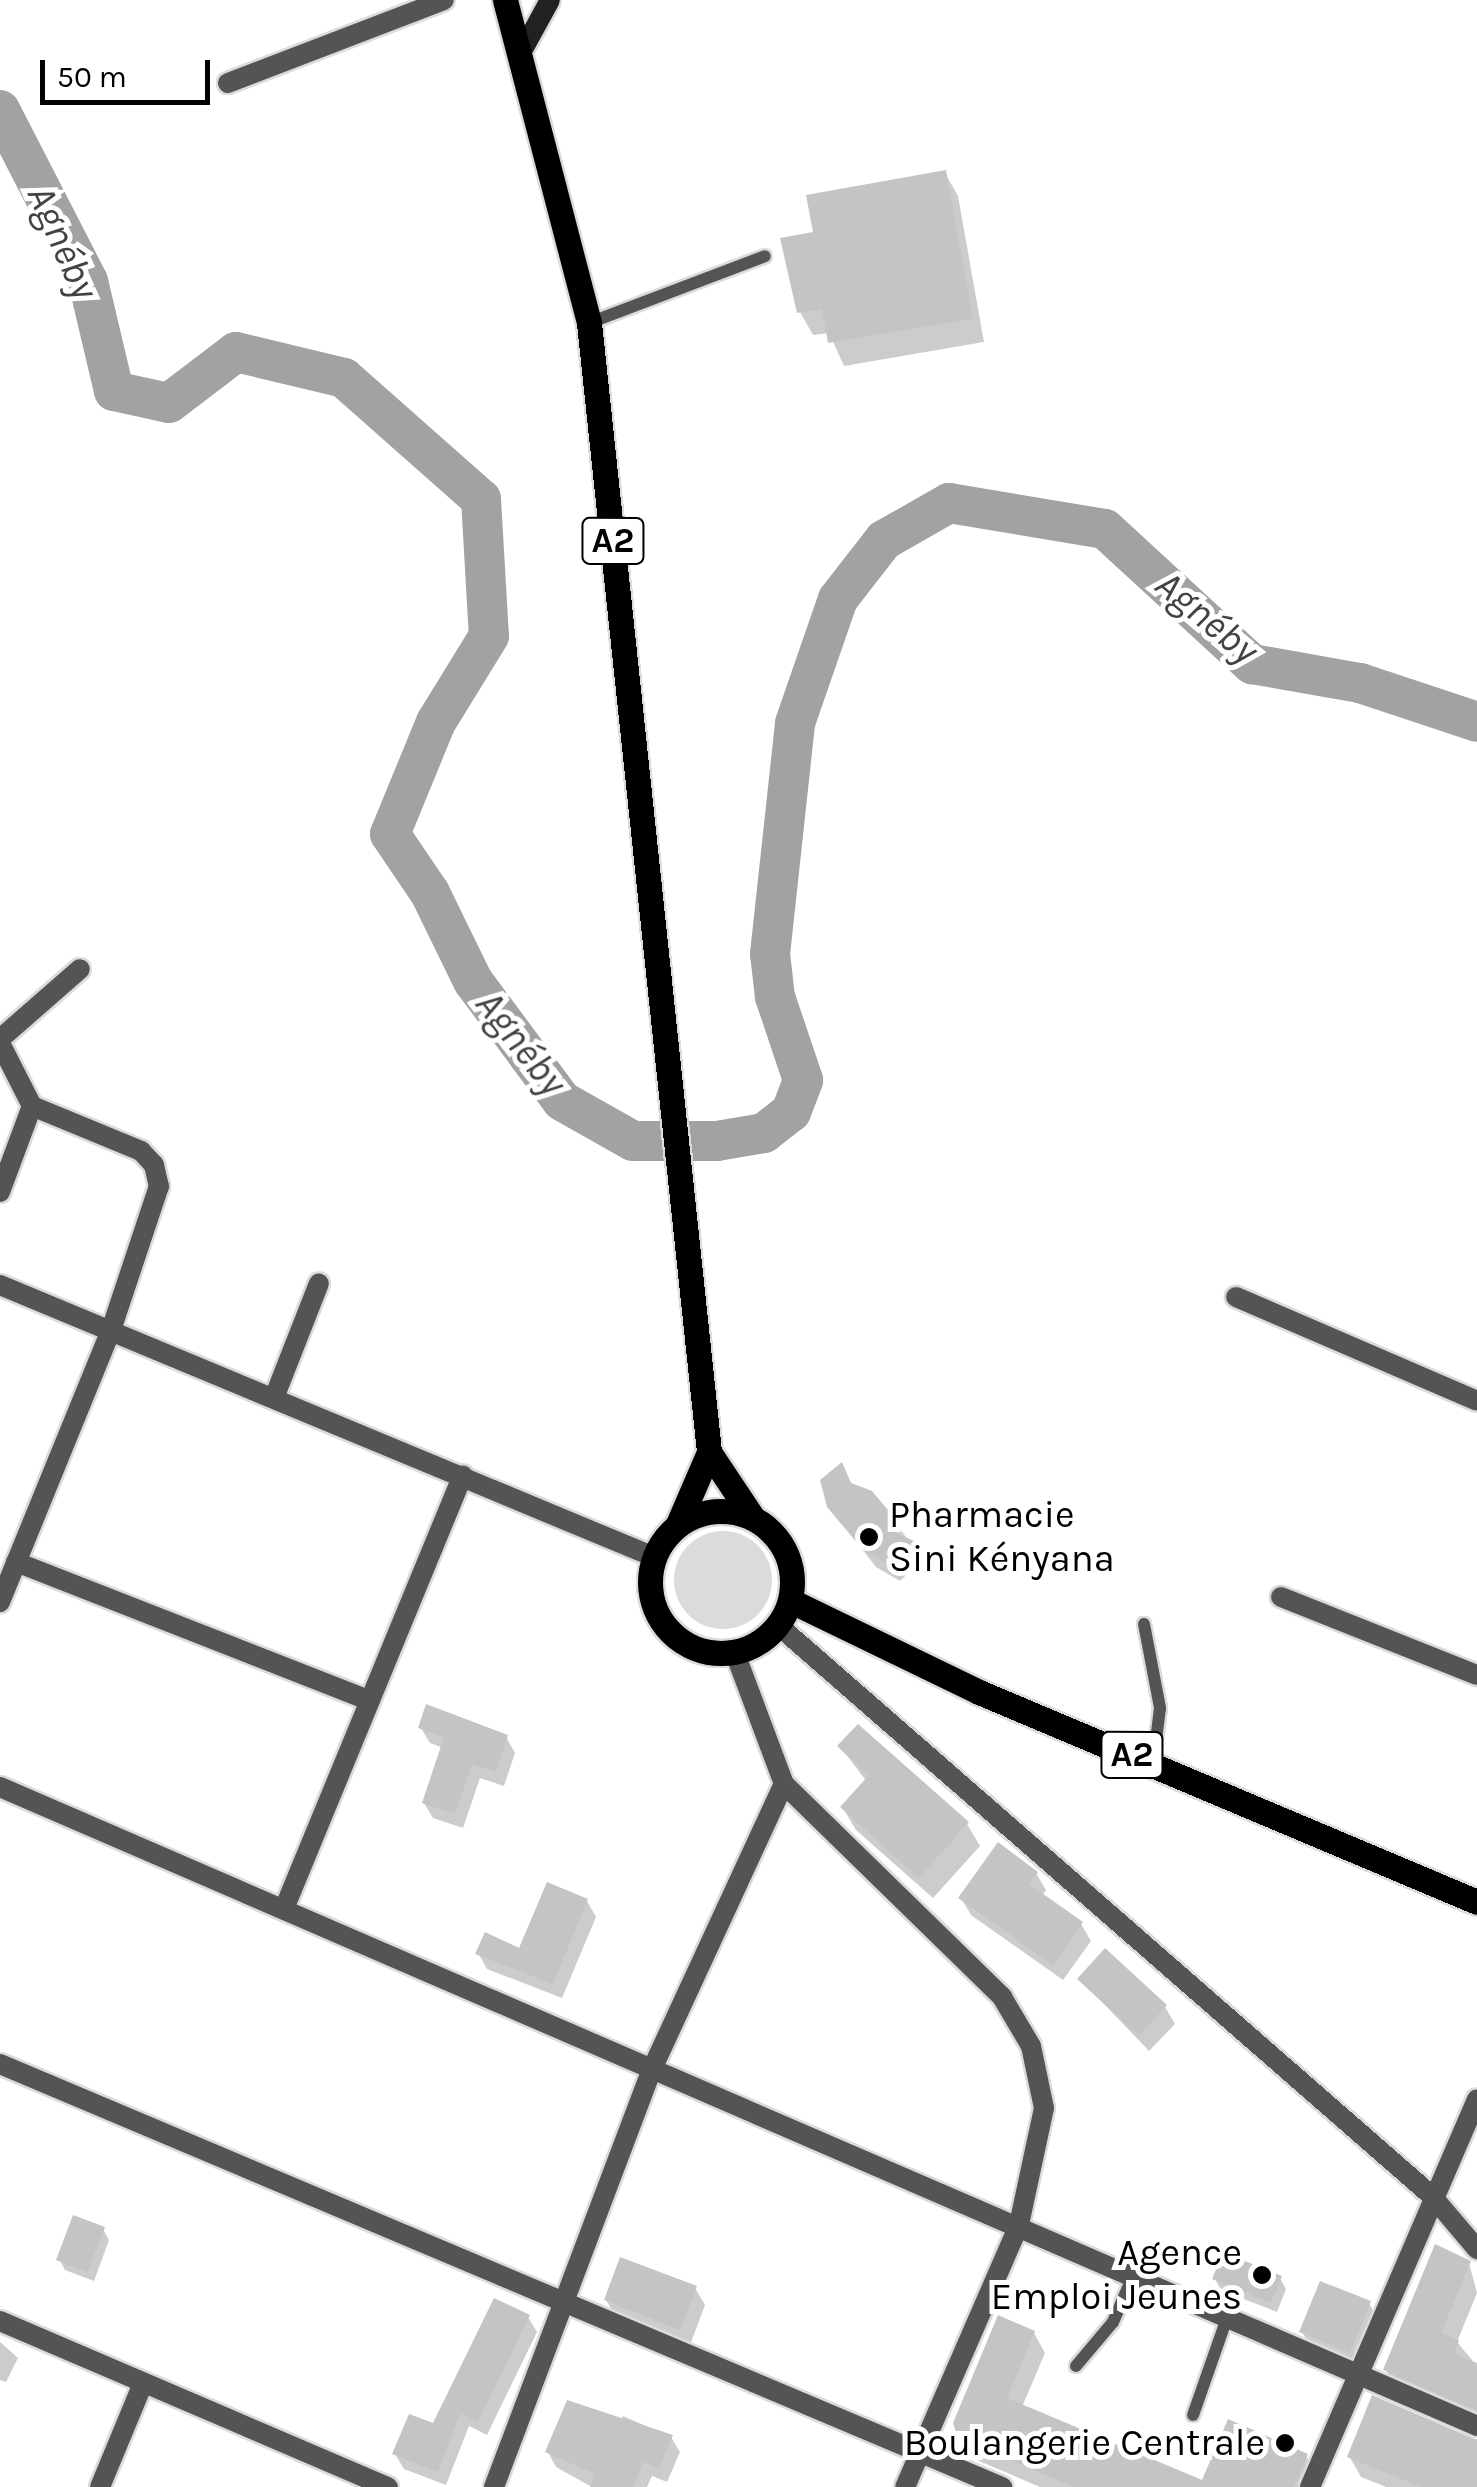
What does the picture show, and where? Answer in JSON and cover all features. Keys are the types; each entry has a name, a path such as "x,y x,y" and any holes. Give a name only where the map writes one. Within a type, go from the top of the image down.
{"main road":[{"name":"A2","path":"505,0 589,323 709,1452 753,1518"},
{"name":"A2","path":"678,1524 709,1452"},
{"path":"714,1511 753,1518 787,1552 791,1601 778,1626 735,1652 703,1651 674,1636 651,1600 654,1556 678,1524 714,1511"},
{"name":"A2","path":"791,1601 979,1692 1477,1902"}],"street":[{"path":"228,83 444,0"},
{"path":"521,53 550,0"},
{"path":"0,1602 111,1330 152,1222 159,1186 154,1165 100,1130 32,1106 0,1041 80,969"},
{"path":"0,1192 32,1106"},
{"path":"274,1398 320,1283"},
{"path":"0,1285 654,1556"},
{"path":"1236,1297 1477,1401"},
{"path":"284,1909 463,1475"},
{"path":"16,1562 370,1701"},
{"path":"1281,1597 1477,1675"},
{"path":"778,1626 1432,2196 1477,2249"},
{"path":"735,1652 784,1784 1002,1998 1030,2046 1044,2108 1019,2224 905,2487"},
{"path":"494,2487 568,2302 654,2067 784,1784"},
{"path":"0,1787 1019,2224 1357,2377 1477,2426"},
{"path":"0,2064 1002,2487"},
{"path":"1310,2487 1432,2196 1477,2100"},
{"path":"0,2321 388,2487"},
{"path":"100,2487 143,2382"}],"lane":[{"path":"589,323 766,256"},
{"path":"1144,1624 1160,1708 1153,1764"},
{"path":"1076,2366 1113,2322 1133,2276"},
{"path":"1194,2415 1227,2318"}],"shaded area":[{"path":"723,1531 742,1535 758,1545 768,1561 772,1580 768,1599 758,1615 742,1625 723,1629 704,1625 688,1615 678,1599 674,1580 678,1561 688,1545 704,1535"}],"building":[{"path":"946,170 973,319 828,343 822,309 797,313 780,238 813,232 806,195"},
{"path":"842,1462 851,1483 872,1491 898,1522 890,1530 914,1541 890,1565 863,1550 827,1507 820,1480"},
{"path":"426,1704 508,1735 496,1772 472,1764 455,1814 422,1803 444,1737 418,1728"},
{"path":"858,1724 969,1822 919,1878 840,1807 868,1776 837,1746"},
{"path":"998,1842 1038,1872 1029,1884 1083,1922 1053,1965 958,1898"},
{"path":"547,1882 588,1899 553,1984 475,1954 485,1932 519,1948"},
{"path":"1105,1948 1167,2005 1139,2036 1077,1979"},
{"path":"73,2215 105,2227 88,2272 56,2260"},
{"path":"1435,2244 1471,2261 1441,2333 1459,2340 1454,2354 1477,2363 1477,2411 1383,2370"},
{"path":"1223,2252 1282,2276 1271,2303 1212,2279"},
{"path":"620,2257 697,2286 680,2330 604,2300"},
{"path":"1320,2281 1371,2301 1350,2353 1299,2332"},
{"path":"494,2298 530,2315 478,2422 460,2413 438,2472 392,2454 409,2414 433,2423"},
{"path":"998,2315 1035,2331 1007,2398 1202,2480 1228,2419 1308,2454 1294,2487 1074,2487 958,2438 953,2423"},
{"path":"1372,2395 1477,2440 1477,2487 1421,2487 1347,2457"},
{"path":"567,2400 673,2435 659,2468 643,2462 633,2487 590,2487 595,2474 545,2452"}],"waterway":[{"name":"Agnéby","path":"0,110 88,281 114,391 169,403 236,352 344,378 481,499 489,636 436,722 390,834 430,893 473,981 562,1101 633,1141 717,1141 764,1133 791,1112 803,1080 775,997 770,954 795,723 838,599 884,540 949,503 1105,529 1252,664 1360,683 1477,722"}],"place":[{"name":"Pharmacie Sini Kényana","path":"869,1537"},
{"name":"Agence Emploi Jeunes","path":"1262,2275"},
{"name":"Boulangerie Centrale","path":"1285,2443"}]}
